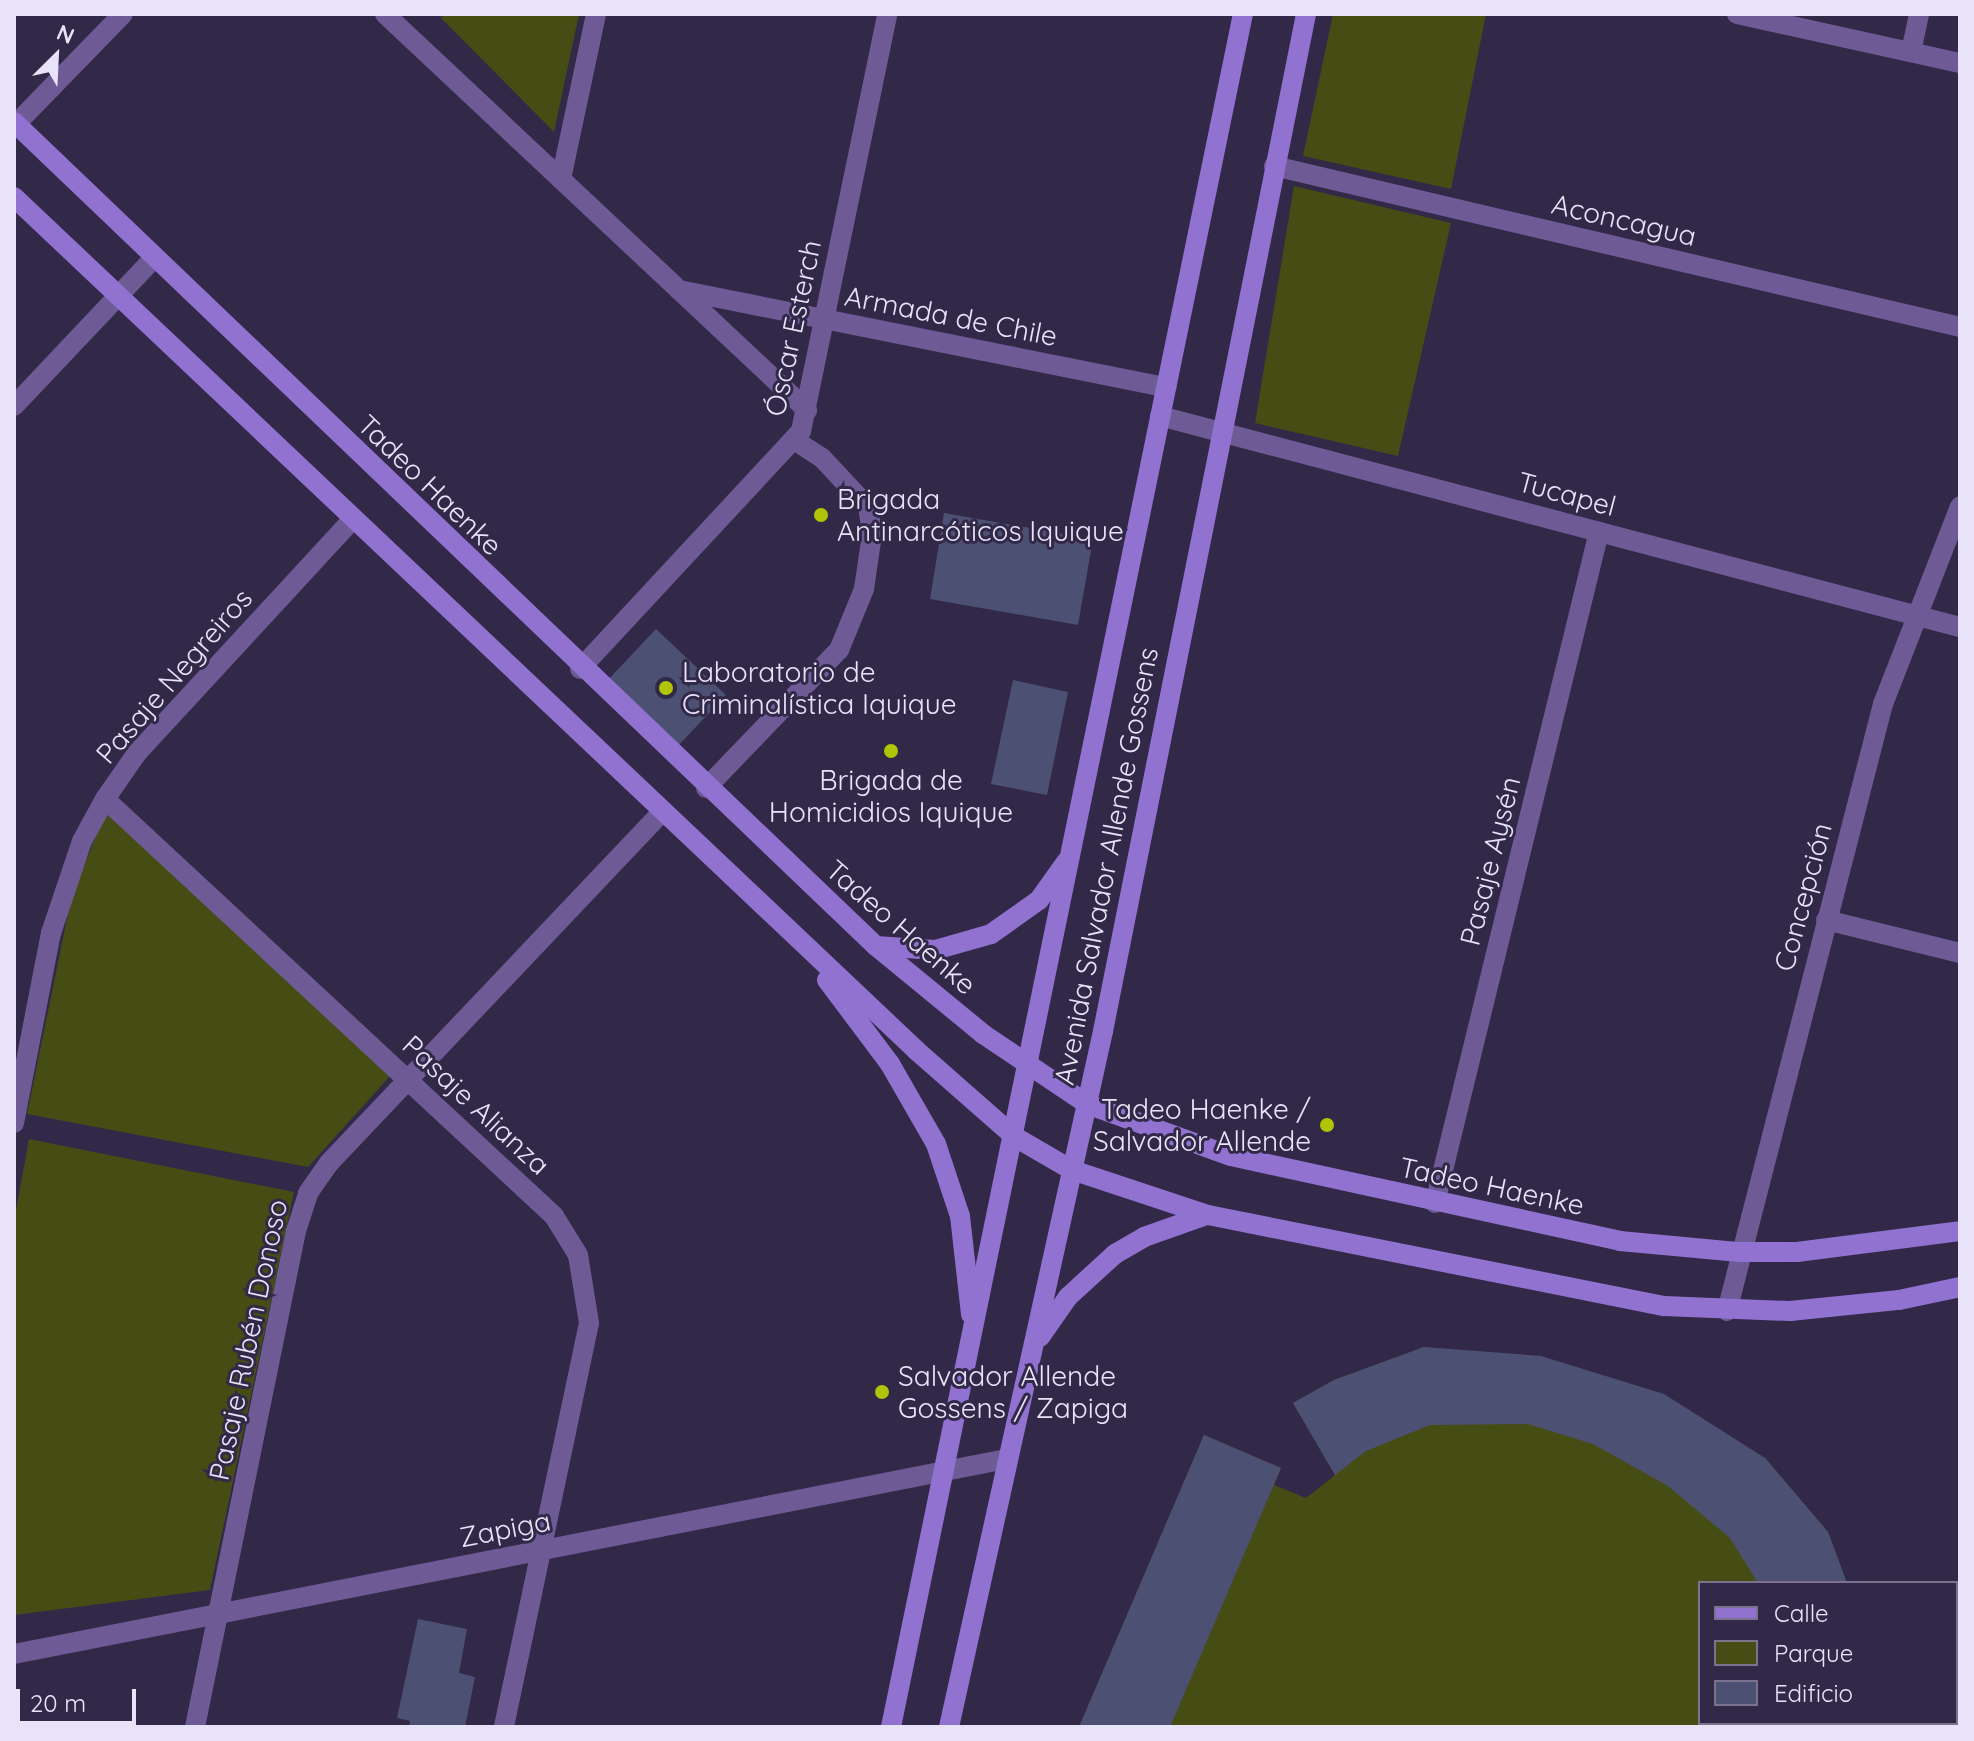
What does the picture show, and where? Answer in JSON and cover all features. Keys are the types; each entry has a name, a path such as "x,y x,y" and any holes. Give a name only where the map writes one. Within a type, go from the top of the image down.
{"main road":[{"name":"Avenida Salvador Allende Gossens","path":"891,1727 1015,1137 1243,14"},
{"name":"Avenida Salvador Allende Gossens","path":"949,1727 1087,1104 1306,14"},
{"name":"Tadeo Haenke","path":"15,123 580,669 876,946 1029,1068 1087,1104 1231,1156 1620,1241 1739,1252 1848,1249 1960,1231"},
{"path":"14,197 793,936 1015,1137 1072,1170 1208,1215 1601,1296 1727,1311 1845,1307 1960,1287"},
{"path":"876,946 935,950 991,934 1039,900 1072,852"},
{"path":"793,936 890,1064 936,1144 966,1245 969,1351"},
{"path":"1032,1351 1068,1297 1115,1254 1144,1237 1208,1215"}],"street":[{"path":"15,123 123,14"},
{"path":"561,179 596,14"},
{"name":"Óscar Esterch","path":"580,669 796,441 807,410 887,14"},
{"path":"1737,14 1960,63"},
{"path":"1911,52 1919,14"},
{"path":"394,17 807,410"},
{"name":"Aconcagua","path":"1274,166 1960,327"},
{"path":"14,406 154,258"},
{"name":"Armada de Chile","path":"679,290 1166,387"},
{"name":"Tucapel","path":"1160,416 1960,627"},
{"path":"706,788 839,650 864,589 872,534 868,507 822,458 796,441"},
{"name":"Concepción","path":"1727,1311 1739,1252 1883,704 1960,506"},
{"name":"Pasaje Negreiros","path":"14,1123 51,933 82,841 105,799 137,753 353,519"},
{"name":"Pasaje Aysén","path":"1435,1203 1599,532"},
{"name":"Pasaje Alianza","path":"105,799 554,1216 568,1234 585,1276 589,1323 504,1727"},
{"name":"Pasaje Rubén Donoso","path":"195,1727 300,1211 329,1163 662,812"},
{"path":"1826,920 1960,953"},
{"name":"Zapiga","path":"14,1654 1006,1459"}],"green space":[{"path":"445,14 579,14 554,132 441,18"},
{"path":"1333,14 1486,14 1451,189 1303,156"},
{"path":"1294,186 1451,223 1398,456 1255,423"},
{"path":"107,808 392,1074 308,1167 27,1114 71,899"},
{"path":"29,1139 294,1192 210,1590 14,1615 14,1221"},
{"path":"1424,1347 1765,1458 1828,1532 1846,1581 1698,1581 1698,1725 1878,1727 1079,1727 1204,1435 1281,1468 1274,1485 1306,1498 1335,1475 1293,1403 1334,1380"}],"building":[{"path":"944,513 1093,539 1078,625 930,599"},
{"name":"Laboratorio de Criminalística Iquique","path":"656,629 726,695 677,747 607,681"},
{"path":"1013,680 1068,692 1047,795 991,784"},
{"path":"1424,1347 1541,1356 1664,1394 1765,1458 1828,1532 1846,1581 1757,1581 1730,1538 1668,1486 1593,1444 1528,1424 1430,1425 1366,1451 1335,1475 1293,1403 1334,1380"},
{"path":"1204,1435 1281,1468 1170,1727 1079,1727"},
{"path":"418,1619 467,1629 459,1673 475,1677 465,1727 409,1727 410,1721 397,1718"},
{"path":"1878,1725 1878,1727 1794,1727"}],"place":[{"name":"Brigada Antinarcóticos Iquique","path":"821,515"},
{"name":"Laboratorio de Criminalística Iquique","path":"666,688"},
{"name":"Brigada de Homicidios Iquique","path":"891,751"},
{"name":"Tadeo Haenke / Salvador Allende","path":"1327,1125"},
{"name":"Salvador Allende Gossens / Zapiga","path":"882,1392"}]}
